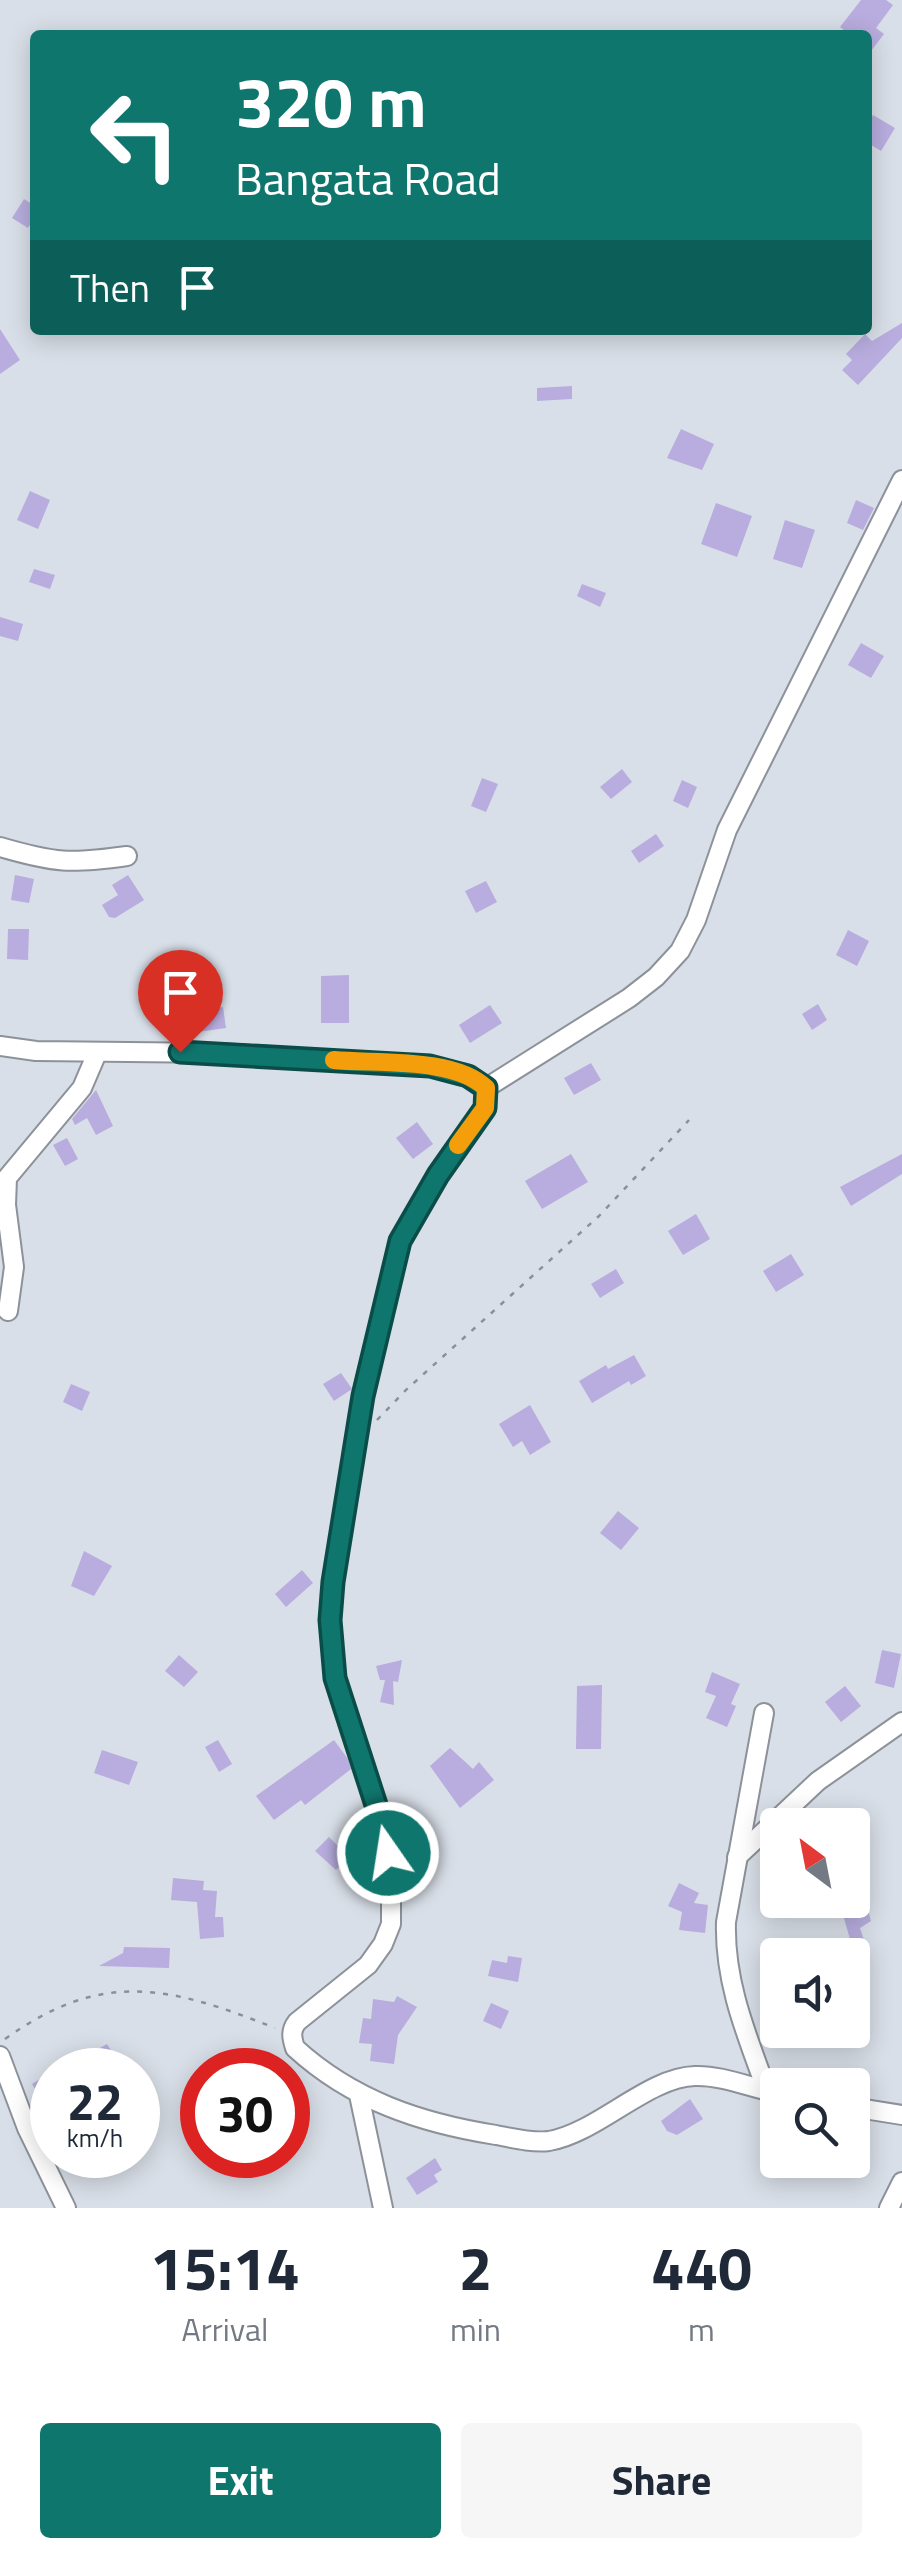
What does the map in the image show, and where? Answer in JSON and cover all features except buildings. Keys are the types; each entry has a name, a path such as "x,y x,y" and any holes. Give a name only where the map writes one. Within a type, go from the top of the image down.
{"street":[{"path":"486,1088 629,998 680,951 696,920 727,830 902,480"},
{"path":"0,848 32,859 71,864 127,856"},
{"path":"0,1046 430,1066 468,1076 486,1088"},
{"path":"8,1311 14,1267 6,1205 7,1178 82,1088 97,1052"},
{"path":"486,1088 485,1108 438,1175 400,1241 355,1442 333,1582 330,1620 335,1678 378,1811 388,1853 392,1907 382,1944 368,1965 297,2022 292,2035 295,2048 359,2095 426,2121 473,2132 546,2141 573,2134 680,2078 708,2076 760,2089"},
{"path":"763,2068 728,1976 726,1922 764,1713"},
{"path":"736,1857 818,1781 902,1722"},
{"path":"0,2056 66,2208"},
{"path":"359,2095 383,2208"},
{"path":"870,2109 902,2115"},
{"path":"889,2208 902,2182"}],"path":[{"path":"355,1442 407,1389 599,1216 689,1120"},
{"path":"0,2042 46,2011 72,2000 123,1989 212,2006 292,2035"}],"slow traffic":[{"path":"334,1060 430,1066 479,1081 486,1088 485,1108 458,1145"}],"route":[{"path":"180,1052 430,1066 468,1076 486,1088 485,1108 438,1175 400,1241 363,1396 333,1582 330,1620 335,1678 388,1853"}]}
